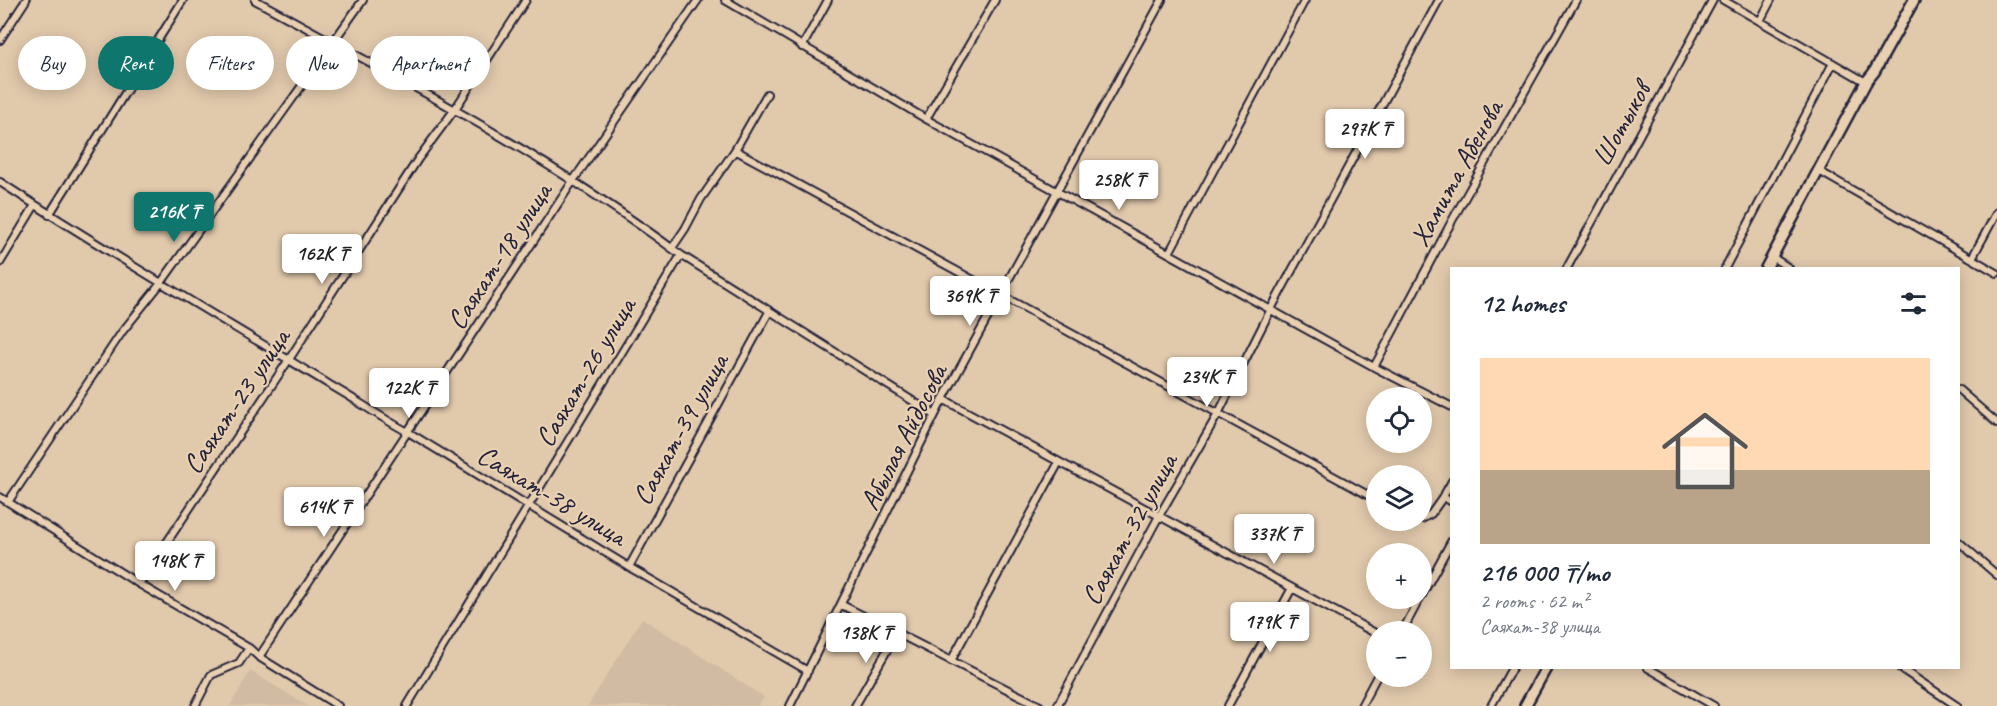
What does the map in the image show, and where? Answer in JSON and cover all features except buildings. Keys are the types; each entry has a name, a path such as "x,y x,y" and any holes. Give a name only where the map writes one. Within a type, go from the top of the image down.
{"main road":[{"path":"1767,267 1866,82 1874,72 1914,0"},
{"path":"1525,706 1545,669"}],"street":[{"path":"0,40 26,0"},
{"path":"49,215 183,0"},
{"path":"255,0 321,36"},
{"path":"336,36 363,0"},
{"name":"Саяхат-23 улица","path":"138,584 288,361 418,159 455,109 526,0"},
{"name":"Саяхат-18 улица","path":"259,657 573,181 698,0"},
{"path":"725,0 926,119 1374,367 1450,406"},
{"path":"802,47 828,0"},
{"path":"926,119 995,0"},
{"name":"Абылая Айдосова","path":"790,706 943,399 1162,0"},
{"path":"1169,253 1305,0"},
{"name":"Саяхат-32 улица","path":"1058,706 1159,516 1218,414 1271,309 1439,0"},
{"name":"Хамита Абенова","path":"1374,367 1453,219 1576,0"},
{"name":"Шотыков","path":"1568,267 1713,0"},
{"path":"1723,0 1866,82"},
{"path":"1760,21 1771,0"},
{"path":"358,56 455,109 573,181 681,255 935,416"},
{"path":"1726,267 1833,63"},
{"path":"8,502 122,332 161,283 298,90"},
{"path":"672,248 701,199 735,150 767,94"},
{"path":"735,150 1366,494"},
{"path":"1819,171 1997,273"},
{"name":"Саяхат-38 улица","path":"0,182 49,215 331,385 377,416 408,432 629,567 808,671"},
{"path":"0,263 35,205"},
{"path":"1972,258 1997,212"},
{"name":"Саяхат-26 улица","path":"407,706 681,255"},
{"path":"1772,257 1787,267"},
{"name":"Саяхат-39 улица","path":"629,567 769,312"},
{"path":"1960,391 1997,423"},
{"path":"943,399 1366,628"},
{"path":"951,661 1059,462"},
{"path":"1432,513 1450,485"},
{"path":"0,496 138,584 249,648 259,657 338,706"},
{"path":"1443,497 1450,501"},
{"path":"1960,543 1997,575"},
{"path":"1432,576 1450,544"},
{"path":"1228,706 1292,588"},
{"path":"842,605 1040,706"},
{"path":"855,706 897,633"},
{"path":"195,706 211,675 239,663 249,648"},
{"path":"1491,706 1511,669"},
{"path":"1650,669 1714,706"},
{"path":"1902,669 1957,706"},
{"path":"1361,706 1371,687"}],"shaded area":[{"path":"642,618 764,697 758,706 588,706"},
{"path":"250,671 308,706 230,706"}]}
